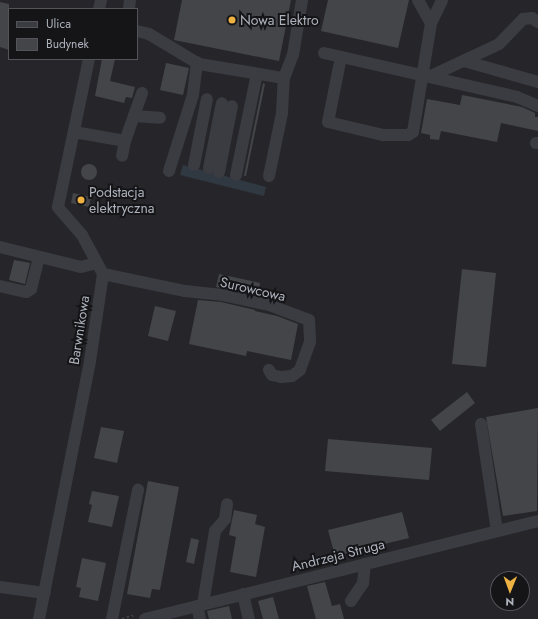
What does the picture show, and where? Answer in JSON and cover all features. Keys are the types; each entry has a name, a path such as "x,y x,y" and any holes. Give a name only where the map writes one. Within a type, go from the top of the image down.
{"street":[{"path":"269,176 282,113 284,78 293,55 302,0"},
{"path":"418,0 431,23"},
{"path":"341,57 328,122 383,135 400,136 413,132 427,76 431,23 442,0"},
{"path":"427,76 464,61 499,44 523,19 532,18 538,22"},
{"path":"138,31 149,34 197,62 284,78"},
{"path":"324,53 517,97 538,106"},
{"path":"89,60 58,208 82,235 103,274"},
{"path":"464,61 538,82"},
{"path":"169,171 193,95 197,62"},
{"path":"224,172 222,129 257,74"},
{"path":"122,156 125,141 142,93"},
{"path":"193,95 236,107"},
{"path":"194,165 207,99"},
{"path":"224,172 223,150 236,107"},
{"path":"224,172 236,107"},
{"path":"134,116 160,118"},
{"path":"182,129 201,132"},
{"path":"74,132 125,141"},
{"path":"0,247 81,267 96,263"},
{"path":"0,286 26,292 32,289 39,257"},
{"name":"Surowcowa","path":"103,274 185,291 222,295 269,305 309,320 310,342 300,370 292,376 282,377 272,374 269,370"},
{"name":"Barwnikowa","path":"39,619 90,361 103,274"},
{"path":"480,424 497,531"},
{"path":"112,619 138,490"},
{"path":"200,619 200,605 215,531 225,519 227,504"},
{"name":"Andrzeja Struga","path":"145,619 538,521"},
{"path":"350,601 363,583 365,564"},
{"path":"0,587 45,593"},
{"path":"243,594 249,619"}],"shaded area":[{"path":"0,0 538,0 538,619 0,619"},
{"path":"183,165 266,187 264,196 180,175"}],"building":[{"name":"Nowa Elektro","path":"182,0 291,0 279,61 174,40"},
{"path":"328,0 409,0 398,48 321,31"},
{"path":"0,2 9,4 9,8 8,50 0,47"},
{"path":"102,60 115,60 110,81 135,87 132,98 126,97 124,103 95,96"},
{"path":"166,63 189,68 183,95 160,90"},
{"path":"263,83 265,84 246,176 244,176"},
{"path":"462,95 522,107 535,113 535,117 538,117 538,131 501,123 497,142 441,131 439,140 430,139 430,135 421,133 427,99 460,105"},
{"path":"89,164 96,169 97,172 92,179 89,180 82,175 81,172 86,165"},
{"name":"Podstacja elektryczna","path":"73,193 91,197 89,207 71,203"},
{"path":"14,260 30,263 25,284 9,280"},
{"path":"462,269 496,273 486,367 452,364"},
{"path":"219,274 260,283 258,295 216,287"},
{"path":"198,300 221,302 255,310 298,324 291,360 247,351 246,356 189,344"},
{"path":"155,306 176,311 168,341 148,336"},
{"path":"467,392 475,403 440,431 431,420"},
{"path":"538,408 537,511 503,516 486,417"},
{"path":"101,427 124,431 117,463 94,458"},
{"path":"328,439 432,448 429,480 325,471"},
{"path":"148,481 179,487 160,590 152,589 150,598 127,594"},
{"path":"92,491 119,496 112,527 88,522 92,505 89,504"},
{"path":"234,510 257,515 255,524 265,527 256,577 230,572 236,537 229,535"},
{"path":"402,512 409,538 335,556 328,530"},
{"path":"191,538 199,540 194,564 186,562"},
{"path":"82,558 106,563 98,601 79,597 81,588 76,587"},
{"path":"325,582 332,606 340,604 344,619 316,619 307,586"},
{"path":"273,597 279,619 263,619 258,601"},
{"path":"229,606 232,619 209,619 207,611"}],"place":[{"name":"Nowa Elektro","path":"232,20"},
{"name":"Podstacja elektryczna","path":"81,200"}]}
